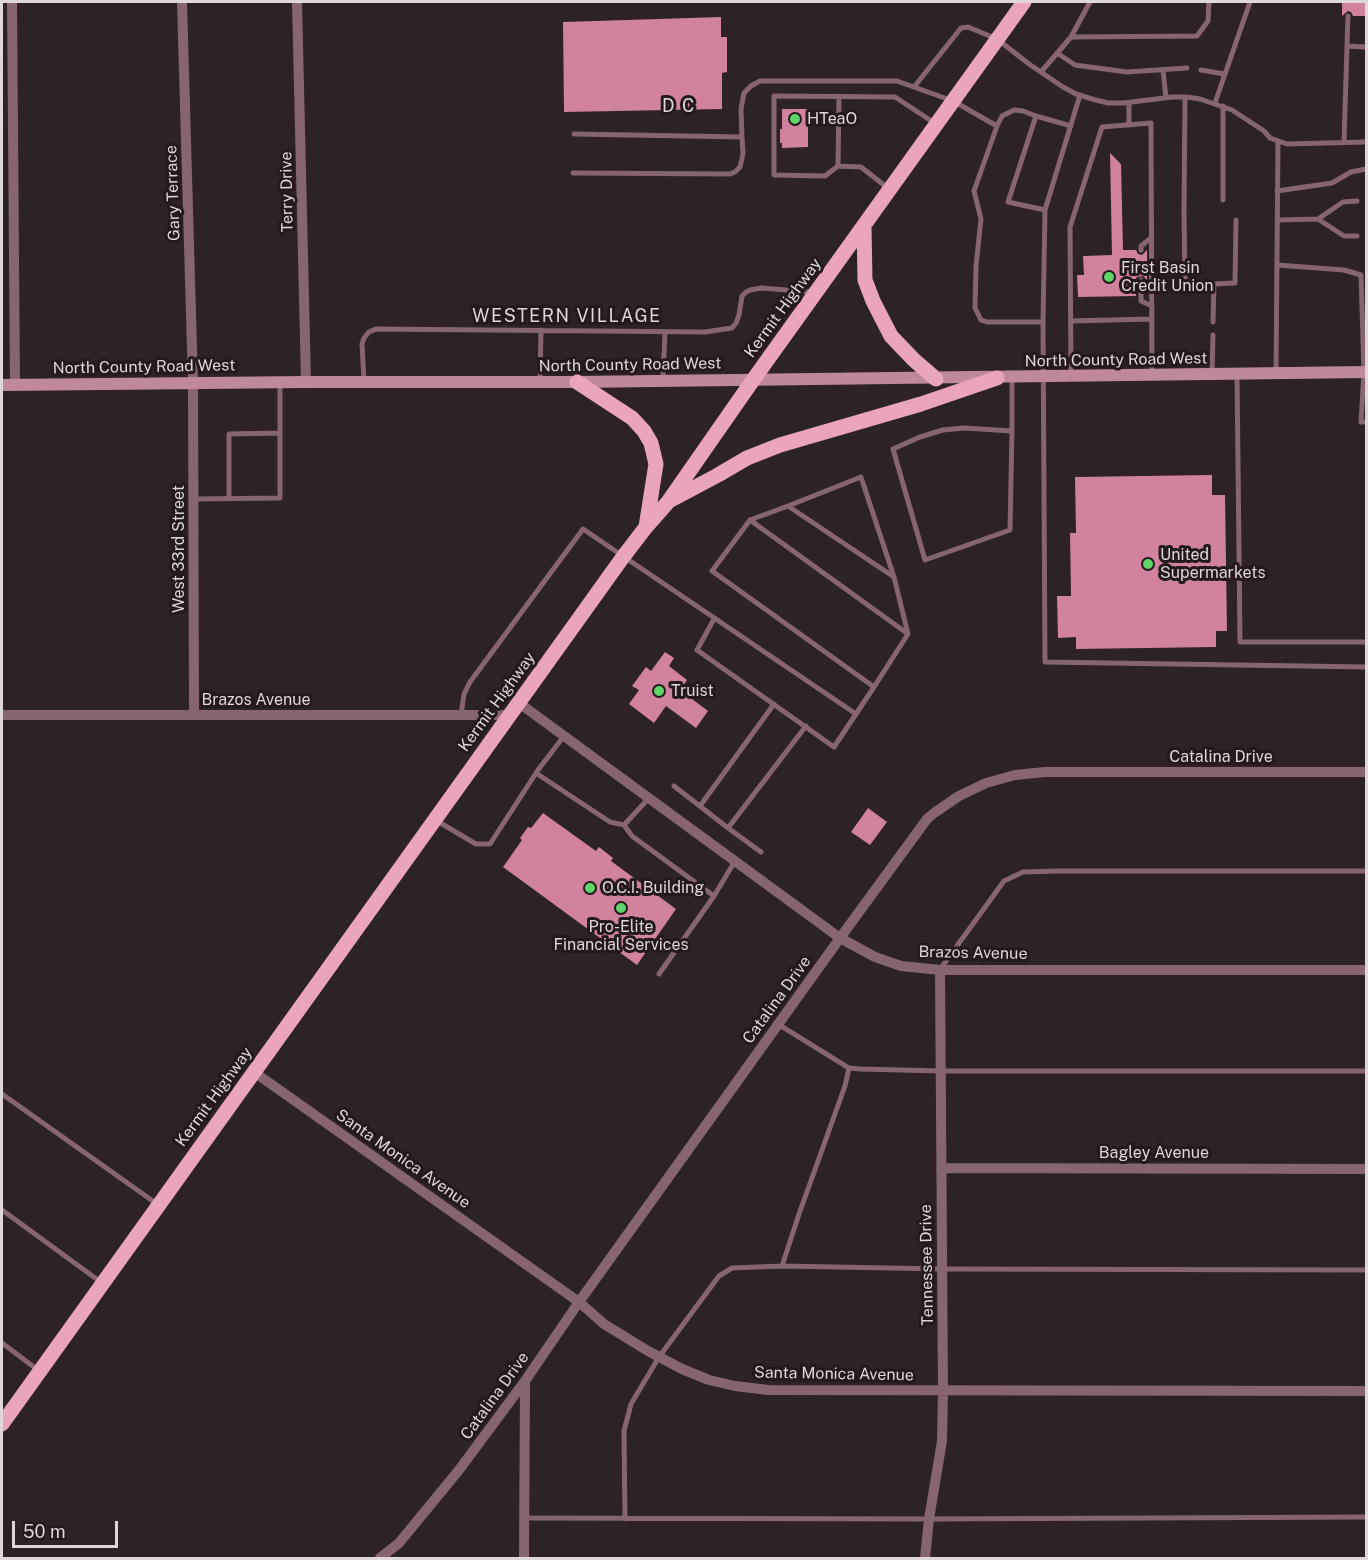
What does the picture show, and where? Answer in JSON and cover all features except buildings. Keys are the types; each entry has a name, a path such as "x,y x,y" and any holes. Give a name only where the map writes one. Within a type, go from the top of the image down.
{"main road":[{"name":"Kermit Highway","path":"2,1424 623,557 668,502 997,39 1020,3"},
{"path":"864,227 865,280 873,301 891,336 936,379"},
{"name":"North County Road West","path":"2,385 936,379 1365,372"},
{"path":"668,502 747,458 780,445 881,416 997,378"},
{"path":"577,382 632,418 644,430 651,443 656,464 646,527"}],"street":[{"path":"12,2 15,384"},
{"name":"Gary Terrace","path":"182,2 193,383"},
{"name":"Terry Drive","path":"297,2 306,382"},
{"name":"West 33rd Street","path":"193,383 194,715"},
{"name":"Brazos Avenue","path":"2,715 461,715 514,709 564,736 840,938 875,957 901,966 940,970 1366,970"},
{"name":"Catalina Drive","path":"380,1558 399,1543 459,1470 525,1381 579,1302 927,819 959,796 986,783 1015,775 1045,772 1366,772"},
{"name":"Tennessee Drive","path":"925,1558 942,1441 944,1391 940,970"},
{"name":"Santa Monica Avenue","path":"254,1072 579,1302 604,1324 659,1357 709,1380 768,1390 1366,1391"},
{"name":"Bagley Avenue","path":"941,1168 1366,1169"},
{"path":"524,1558 525,1381"}],"lane":[{"path":"1041,72 1071,37 1090,2"},
{"path":"1071,37 1197,36 1208,21 1209,2"},
{"path":"1215,103 1250,2"},
{"path":"1344,142 1348,16"},
{"path":"914,87 961,28 968,27 997,39 1063,87 1080,95 1108,103 1185,97 1200,99 1223,106 1256,125 1278,142 1287,144 1366,142"},
{"path":"1347,46 1366,47"},
{"path":"1057,53 1075,65 1127,72 1187,68"},
{"path":"1163,70 1166,98"},
{"path":"1201,70 1224,75"},
{"path":"573,173 730,174 735,172 740,167 743,153 741,109 744,93 760,81 897,81 953,101 997,126"},
{"path":"1080,95 1045,210 1043,321 1045,662 1366,667"},
{"path":"890,190 861,167 838,166 825,176 774,175 774,96 895,97 936,125"},
{"path":"838,166 839,96"},
{"path":"1185,97 1185,284 1235,283 1236,220"},
{"path":"1129,103 1129,124"},
{"path":"1223,106 1223,200"},
{"path":"1043,321 987,322 981,320 975,309 976,266 981,219 974,191 1002,116 1014,110 1023,111 1071,126"},
{"path":"1036,116 1008,202 1045,210"},
{"path":"1071,377 1071,227 1101,127 1151,123 1152,376"},
{"path":"574,134 742,137"},
{"path":"1276,374 1278,142"},
{"path":"1277,190 1332,183 1351,172 1366,169"},
{"path":"1277,220 1318,219 1343,202 1357,201"},
{"path":"1318,219 1344,236 1357,236"},
{"path":"1141,250 1141,246 1151,238"},
{"path":"1277,265 1344,270 1361,275 1365,372 1361,422 1366,422"},
{"path":"1141,280 1141,301 1152,306"},
{"path":"1213,322 1214,284"},
{"path":"364,382 364,338 376,329 705,332 732,328 739,315 742,296 750,290 761,288 817,292"},
{"path":"1071,321 1152,319"},
{"path":"540,330 540,382"},
{"path":"663,381 665,332"},
{"path":"1212,375 1213,335"},
{"path":"1237,374 1240,642 1366,642"},
{"path":"1012,378 1012,431 1010,530 925,560 893,448 943,430 964,428 1012,431"},
{"path":"193,500 280,498 280,382"},
{"path":"229,499 229,434 280,433"},
{"path":"714,619 698,650 834,747 874,687 908,634 894,577 861,477 750,520 712,572 874,687"},
{"path":"788,506 894,577"},
{"path":"750,520 908,634"},
{"path":"461,715 464,694 470,682 584,529 856,714"},
{"path":"699,806 774,704"},
{"path":"728,828 806,726"},
{"path":"435,819 476,844 490,844 536,773 564,736"},
{"path":"536,773 610,822 624,825 632,836 714,896"},
{"path":"674,786 761,852"},
{"path":"624,825 649,798"},
{"path":"659,974 714,896 735,861"},
{"path":"940,970 1004,881 1023,872 1366,871"},
{"path":"778,1024 849,1068 941,1071 1366,1071"},
{"path":"782,1266 845,1086 849,1068"},
{"path":"2,1094 159,1205"},
{"path":"2,1210 102,1283"},
{"path":"625,1519 624,1431 631,1404 659,1357 719,1276 732,1268 782,1266 942,1269 1366,1270"},
{"path":"2,1343 39,1371"},
{"path":"524,1518 1366,1517"}],"place":[{"name":"HTeaO","path":"795,119"},
{"name":"First Basin Credit Union","path":"1109,277"},
{"name":"United Supermarkets","path":"1148,564"},
{"name":"Truist","path":"659,691"},
{"name":"O.C.I. Building","path":"590,888"},
{"name":"Pro-Elite Financial Services","path":"621,908"}],"district":[{"name":"D C","path":"679,106"},
{"name":"WESTERN VILLAGE","path":"567,316"}]}
